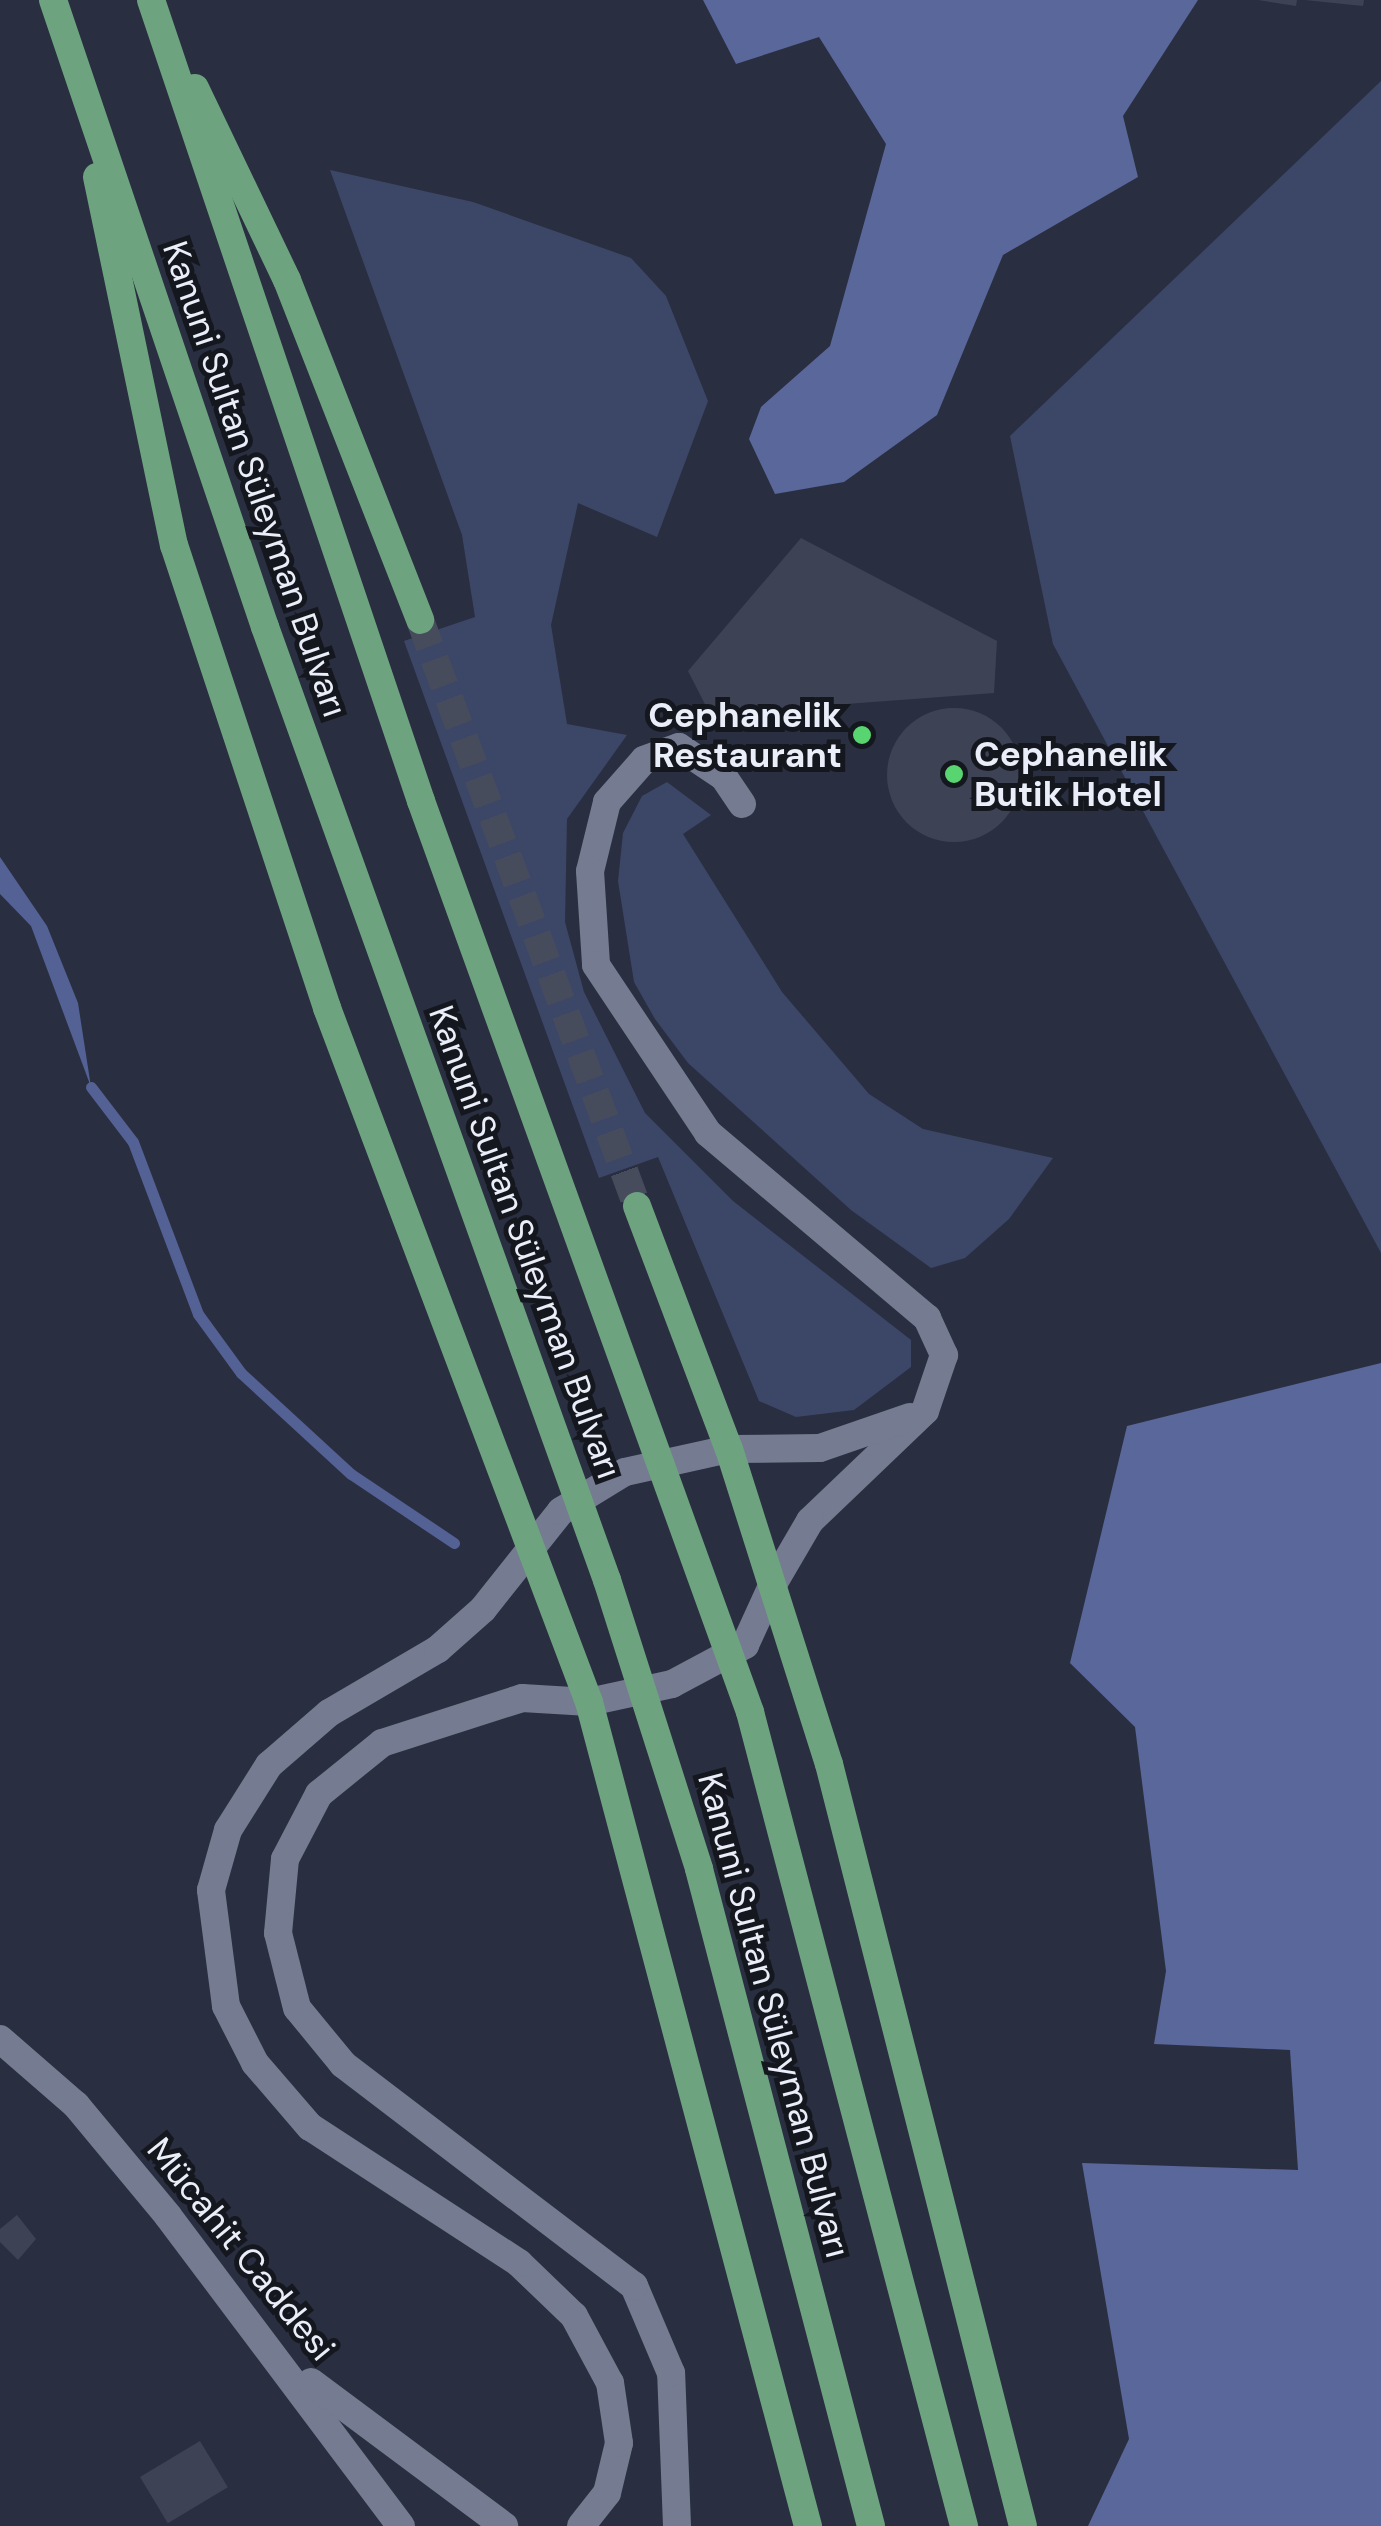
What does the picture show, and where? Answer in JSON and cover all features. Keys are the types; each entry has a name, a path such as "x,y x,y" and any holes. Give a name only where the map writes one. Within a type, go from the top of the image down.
{"main road":[{"name":"Kanuni Sultan Süleyman Bulvarı","path":"53,0 405,1021 607,1580 700,1870 872,2526"},
{"name":"Kanuni Sultan Süleyman Bulvarı","path":"152,0 516,1060 750,1712 964,2526"},
{"path":"152,0 287,280 420,620"},
{"path":"75,65 174,544 327,1008 536,1544 590,1702 682,2065 808,2526"},
{"path":"636,1206 729,1448 887,1964 1023,2526"}],"street":[{"path":"677,2526 671,2373 634,2286 343,2064 297,2008 278,1932 284,1859 319,1794 382,1743 522,1698 590,1702 672,1684 746,1645 772,1586 810,1520 925,1411 944,1355 927,1318 708,1132 596,965 590,871 607,802 644,760 678,747 724,777 742,804"},
{"path":"581,2526 607,2493 619,2443 610,2382 574,2316 518,2263 310,2127 254,2063 226,2006 211,1940 211,1890 228,1830 269,1765 330,1713 438,1649 561,1512 624,1472 729,1448 820,1448 925,1411"},
{"name":"Mücahit Caddesi","path":"0,2039 76,2105 286,2363 401,2526"},
{"path":"286,2363 504,2526"}],"shaded area":[{"path":"703,0 1198,0 1123,116 1138,177 1003,255 937,415 844,482 775,494 749,439 761,407 830,346 886,144 819,37 736,64"},
{"path":"1381,81 1381,1253 1053,644 1010,436"},
{"path":"330,170 473,202 631,258 666,296 708,401 657,537 578,503 551,625 567,724 627,735 567,819 565,922 584,992 645,1113 733,1201 911,1340 911,1367 854,1410 796,1417 759,1401 658,1157 599,1178 404,641 475,617 462,535"},
{"path":"667,782 711,815 683,834 782,992 869,1094 923,1129 1053,1158 1009,1219 965,1258 931,1268 851,1210 688,1063 655,1019 634,982 618,881 623,833 642,796"},
{"path":"0,857 47,926 78,1003 91,1087 31,926 0,894"},
{"path":"1381,1363 1381,2526 1088,2526 1129,2439 1082,2163 1298,2170 1290,2050 1154,2044 1166,1971 1135,1727 1070,1663 1127,1426"}],"building":[{"path":"1258,0 1297,0 1296,6"},
{"path":"1305,0 1364,0 1363,6"},
{"path":"801,538 997,641 994,693 710,714 688,671"},
{"name":"Cephanelik Butik Hotel","path":"954,708 980,713 1001,728 1016,749 1021,775 1016,801 1001,822 980,837 954,842 928,837 907,822 892,801 887,775 892,749 907,728 928,713"},
{"path":"17,2215 36,2239 18,2260 0,2242 0,2229"},
{"path":"200,2441 228,2487 168,2523 140,2477"}],"waterway":[{"path":"91,1087 133,1142 198,1314 241,1373 351,1474 454,1543"}],"tunnel":[{"path":"420,620 637,1206"}],"place":[{"name":"Cephanelik Restaurant","path":"862,735"},
{"name":"Cephanelik Butik Hotel","path":"954,774"}]}
